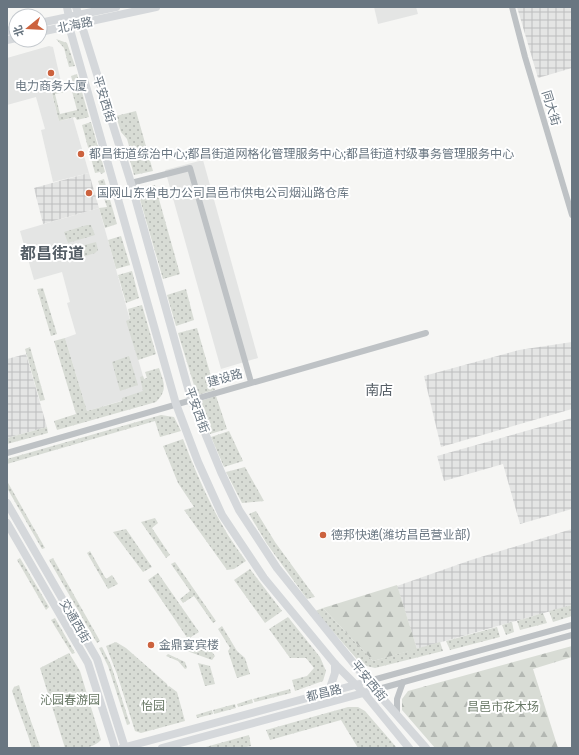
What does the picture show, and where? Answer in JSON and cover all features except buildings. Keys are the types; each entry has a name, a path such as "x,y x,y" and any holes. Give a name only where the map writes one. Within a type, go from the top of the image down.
{"main road":[{"name":"平安西街","path":"67,7 69,26 176,404 198,462 222,515 264,578 335,664 364,693 409,748"},
{"name":"北海路","path":"48,21 116,7"},
{"name":"北海路","path":"48,30 69,26 78,15 156,7"},
{"name":"平安西街","path":"78,15 131,183 191,399 221,472 239,510 277,568 375,690 426,748"},
{"name":"交通西街","path":"7,503 97,658 124,748"},
{"name":"交通西街","path":"7,522 88,663 115,748"},
{"path":"329,691 335,673 335,664"},
{"name":"都昌路","path":"124,748 369,681"},
{"name":"都昌路","path":"162,748 375,690"}],"street":[{"name":"同大街","path":"512,7 525,57 572,215"},
{"path":"131,183 190,168 251,382"},
{"name":"建设路","path":"7,453 191,399 426,334"},
{"name":"都昌路","path":"369,681 572,626"},
{"name":"都昌路","path":"375,690 572,635"},
{"path":"397,714 397,699 403,682"}],"shaded area":[{"path":"374,7 416,7 418,14 378,24"},
{"path":"517,7 572,7 572,68 538,78"},
{"path":"48,46 53,47 61,82 50,87 59,121 73,118 89,173 53,182 41,130 45,129 36,97 7,105 7,58 42,48 48,48"},
{"path":"203,160 258,358 221,369 165,170"},
{"path":"89,173 99,208 43,224 34,188"},
{"path":"99,208 130,320 127,321 148,393 87,411 65,338 76,334 67,303 70,302 62,272 34,280 20,231"},
{"path":"572,342 572,409 441,447 424,376 519,350"},
{"path":"26,354 47,427 7,438 7,359"},
{"path":"572,418 572,509 520,524 503,464 444,481 437,456"},
{"path":"572,529 572,605 417,649 397,586 471,560"}],"green space":[{"path":"56,39 67,43 75,66 69,67 64,48"},
{"path":"77,74 89,117 77,120 75,117 59,121 50,86 60,82 61,89 65,88 66,92 55,94 60,114 77,110 70,84 73,83 71,76"},
{"path":"136,111 153,171 134,175 130,160 131,153 127,139 121,132 116,116"},
{"path":"91,122 105,172 101,174 100,172 95,173 82,125"},
{"path":"104,179 117,224 105,228 99,208 107,207 98,181"},
{"path":"155,185 180,274 163,279 137,189"},
{"path":"91,225 95,235 68,243 64,232"},
{"path":"121,236 130,265 116,269 108,240"},
{"path":"96,242 98,250 95,253 73,260 70,249"},
{"path":"132,271 139,298 126,303 118,275"},
{"path":"43,288 57,334 51,336 37,289"},
{"path":"186,289 194,320 176,326 167,295"},
{"path":"142,305 156,354 138,360 126,321 130,319 128,309"},
{"path":"197,328 215,390 197,395 178,333"},
{"path":"65,338 87,411 122,401 122,398 143,391 140,377 143,376 144,379 147,378 145,372 159,368 164,386 164,390 160,398 156,402 57,430 54,421 76,414 54,341"},
{"path":"30,347 45,400 40,401 25,349"},
{"path":"129,356 138,385 120,391 112,362"},
{"path":"216,396 227,429 210,434 197,402"},
{"path":"161,415 174,417 181,431 160,437 155,421 7,464 7,459"},
{"path":"47,427 48,433 7,444 7,438"},
{"path":"229,431 243,461 224,467 211,437"},
{"path":"183,439 210,502 226,532 246,561 234,569 227,570 184,510 194,507 178,483 163,446"},
{"path":"245,467 264,501 242,503 226,472"},
{"path":"7,481 45,548 42,549 7,488"},
{"path":"256,511 275,542 315,597 307,599 267,544 249,514"},
{"path":"155,518 158,523 152,528 170,555 166,558 141,522"},
{"path":"126,529 152,567 143,572 113,532"},
{"path":"90,551 106,579 112,575 118,584 108,589 87,553"},
{"path":"20,558 49,607 46,610 17,560"},
{"path":"53,558 100,641 97,643 49,560"},
{"path":"175,562 216,621 213,623 194,596 183,603 180,599 190,591 171,564"},
{"path":"250,569 282,611 265,623 234,580"},
{"path":"158,573 199,632 188,639 148,580"},
{"path":"397,585 417,649 373,661 323,608"},
{"path":"572,605 572,616 553,622 549,611"},
{"path":"323,608 373,661 440,642 443,651 375,668 362,665 315,611"},
{"path":"543,613 547,623 520,630 517,621"},
{"path":"288,617 320,657 326,671 323,681 295,691 292,680 307,676 314,668 306,658 290,658 269,629"},
{"path":"55,618 75,653 72,654 51,620"},
{"path":"512,622 514,632 506,635 502,625"},
{"path":"222,626 237,651 245,658 250,674 237,678 228,651 230,648 218,629"},
{"path":"497,627 500,637 450,650 446,641"},
{"path":"203,640 215,656 212,660 187,651"},
{"name":"怡园","path":"116,642 126,648 167,684 168,687 169,686 177,692 185,721 141,733 135,731 117,674 106,646"},
{"name":"昌邑市花木场","path":"572,646 572,657 533,669 558,748 435,748 402,710 402,699 408,691"},
{"path":"102,647 111,665 130,724 127,725 108,666 99,648"},
{"name":"沁园春游园","path":"69,653 80,671 101,740 89,747 65,748 40,668"},
{"path":"168,654 185,662 187,668 185,669 178,661 166,656"},
{"path":"198,663 210,666 215,684 205,686"},
{"path":"19,685 40,747 32,748 14,698 12,691 14,687"},
{"path":"290,689 291,693 255,702 253,699"},
{"path":"252,699 253,703 238,707 237,704"},
{"path":"235,704 236,708 214,714 213,710"},
{"path":"348,707 358,707 365,711 397,748 358,748 341,720 270,740 266,730"},
{"path":"212,710 213,714 197,718 196,715"},
{"path":"249,735 251,746 242,748 202,748"}],"place":[{"name":"电力商务大厦","path":"51,73"},
{"name":"都昌街道综治中心;都昌街道网格化管理服务中心;都昌街道村级事务管理服务中心","path":"81,154"},
{"name":"国网山东省电力公司昌邑市供电公司烟汕路仓库","path":"89,193"},
{"name":"德邦快递(潍坊昌邑营业部)","path":"323,535"},
{"name":"金鼎宴宾楼","path":"151,645"}],"district":[{"name":"都昌街道","path":"52,253"},
{"name":"南店","path":"379,390"}]}
